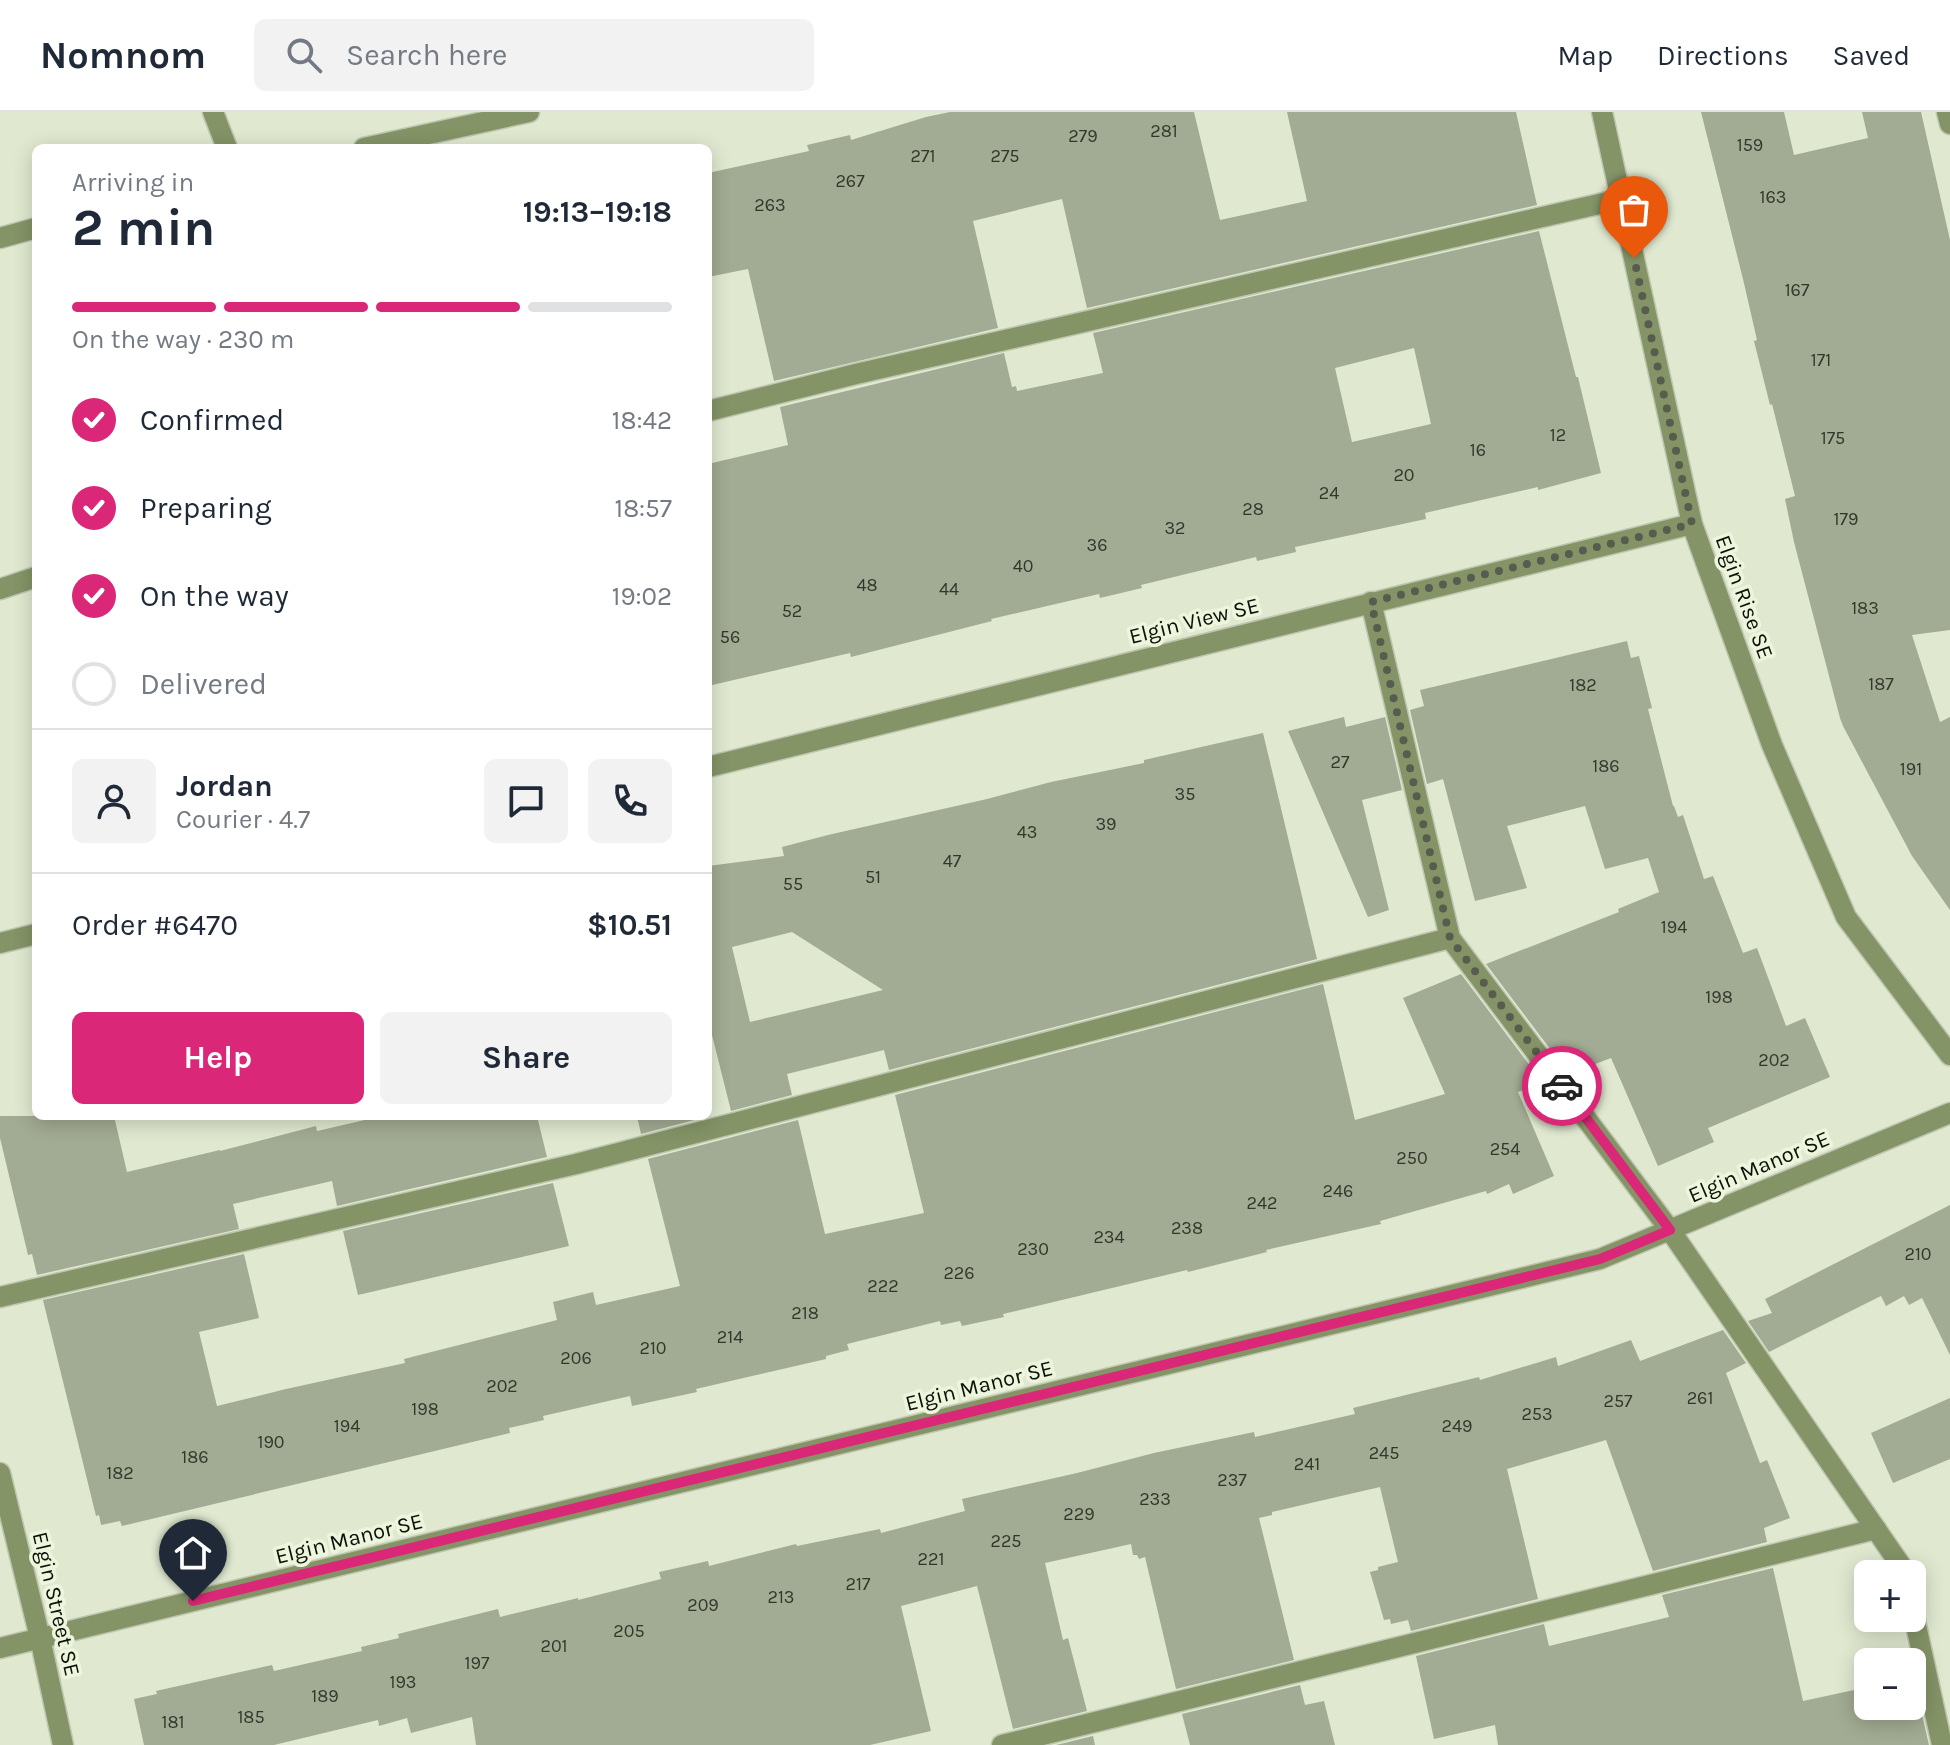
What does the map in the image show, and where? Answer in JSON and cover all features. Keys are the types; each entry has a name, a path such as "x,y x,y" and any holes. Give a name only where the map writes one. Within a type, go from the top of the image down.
{"street":[{"path":"213,112 225,144"},
{"path":"382,144 529,112"},
{"name":"Elgin Rise SE","path":"1602,112 1692,524 1772,745 1846,917 1950,1055"},
{"path":"1947,112 1950,124"},
{"path":"712,410 1621,199"},
{"path":"0,238 32,229"},
{"name":"Elgin View SE","path":"712,766 1692,524"},
{"path":"0,589 32,578"},
{"path":"1371,602 1450,938 1670,1230 1897,1560"},
{"path":"0,943 32,935"},
{"path":"0,1297 576,1164 1450,938"},
{"name":"Elgin Manor SE","path":"0,1648 1600,1259 1950,1113"},
{"name":"Elgin Street SE","path":"0,1473 63,1745"},
{"path":"1002,1745 1876,1529"},
{"path":"1917,1632 1942,1745"}],"building":[{"path":"950,112 1194,112 1220,220 1307,201 1287,112 1516,112 1537,205 1087,308 1062,199 973,221 998,328 774,381 748,269 712,276 712,172 809,151 807,145 850,135 851,140"},
{"path":"1701,112 1784,112 1794,155 1868,138 1862,112 1921,112 1950,240 1950,630 1912,635 1940,722 1950,717 1950,910 1912,856 1840,718 1785,499 1795,496 1754,341 1757,340 1743,279"},
{"path":"1539,231 1601,473 1538,490 1538,487 1425,513 1426,519 1295,547 1296,552 1257,561 1256,557 1100,598 1099,594 991,619 851,657 850,653 712,685 712,463 788,445 780,407 1004,353 1012,387 1016,386 1017,391 1103,373 1093,333","holes":["1414,348 1431,424 1352,442 1335,368"]},
{"path":"1627,641 1631,658 1639,656 1652,708 1648,709 1673,806 1678,817 1683,815 1704,879 1713,876 1743,953 1757,948 1786,1026 1805,1018 1830,1077 1708,1128 1714,1142 1658,1166 1611,1058 1569,1074 1486,964 1619,912 1618,909 1659,892 1648,858 1605,869 1585,806 1507,826 1527,888 1475,901 1443,779 1427,784 1410,710 1424,706 1420,690"},
{"path":"1344,717 1346,727 1385,717 1402,790 1362,800 1389,910 1368,917 1288,731"},
{"path":"1263,733 1317,959 889,1070 884,1050 787,1074 792,1095 731,1111 712,1035 712,865 784,856 782,847 828,835 1144,763 1144,760","holes":["792,932 883,990 750,1022 732,947"]},
{"path":"1461,974 1543,1083 1518,1092 1554,1176 1513,1194 1509,1184 1487,1194 1486,1191 1380,1221 1381,1224 1266,1250 1188,1272 962,1326 960,1321 941,1325 940,1321 847,1344 849,1350 826,1356 826,1359 696,1389 697,1392 632,1406 630,1396 543,1416 544,1420 509,1428 510,1433 122,1526 120,1521 101,1525 99,1515 96,1516 43,1300 244,1254 259,1318 199,1332 217,1406 405,1363 404,1359 557,1320 553,1302 593,1292 596,1305 680,1286 648,1159 798,1120 825,1234 924,1213 895,1095 1323,984 1355,1120 1445,1094 1403,998"},
{"path":"0,1116 32,1116 32,1120 115,1120 127,1172 316,1126 317,1131 365,1120 538,1120 547,1157 337,1206 332,1181 233,1204 239,1229 37,1275 32,1254 28,1255 0,1138"},
{"path":"638,1120 695,1120 641,1134"},
{"path":"553,1183 569,1246 358,1295 343,1231"},
{"path":"1950,1205 1950,1355 1922,1298 1909,1305 1904,1296 1886,1306 1881,1296 1769,1352 1748,1321 1772,1313 1765,1299"},
{"path":"1723,1330 1746,1363 1726,1373 1760,1463 1767,1460 1790,1518 1764,1528 1767,1542 1653,1571 1606,1440 1507,1469 1538,1599 1411,1631 1408,1620 1391,1624 1390,1619 1384,1620 1370,1572 1398,1562 1380,1487 1272,1512 1272,1515 1259,1518 1294,1660 1176,1689 1145,1557 1139,1559 1133,1555 1131,1544 1045,1563 1063,1640 1068,1638 1087,1711 1013,1729 977,1586 901,1606 931,1731 870,1745 476,1745 472,1717 411,1733 407,1718 379,1726 378,1720 274,1745 144,1745 134,1699 157,1694 156,1691 272,1665 274,1671 362,1651 361,1647 399,1638 398,1634 498,1609 500,1617 578,1600 661,1579 659,1572 708,1561 709,1566 796,1544 880,1529 881,1533 965,1511 962,1499 1154,1453 1254,1432 1255,1437 1355,1414 1353,1408 1479,1377 1480,1380 1556,1357 1558,1366 1631,1340 1640,1361"},
{"path":"1950,1398 1950,1459 1893,1483 1871,1433"},
{"path":"1773,1568 1803,1701 1854,1690 1854,1720 1923,1720 1929,1745 1498,1745 1495,1725 1434,1739 1416,1656 1544,1624 1549,1646 1669,1617 1662,1595"},
{"path":"1300,1685 1305,1705 1324,1701 1335,1745 1190,1745 1182,1714"},
{"path":"1093,1736 1095,1745 1056,1745"}],"way so far":[{"path":"1562,1086 1450,938 1371,602 1692,524 1634,258"}],"route":[{"path":"193,1601 1600,1259 1670,1230 1562,1086"}]}
